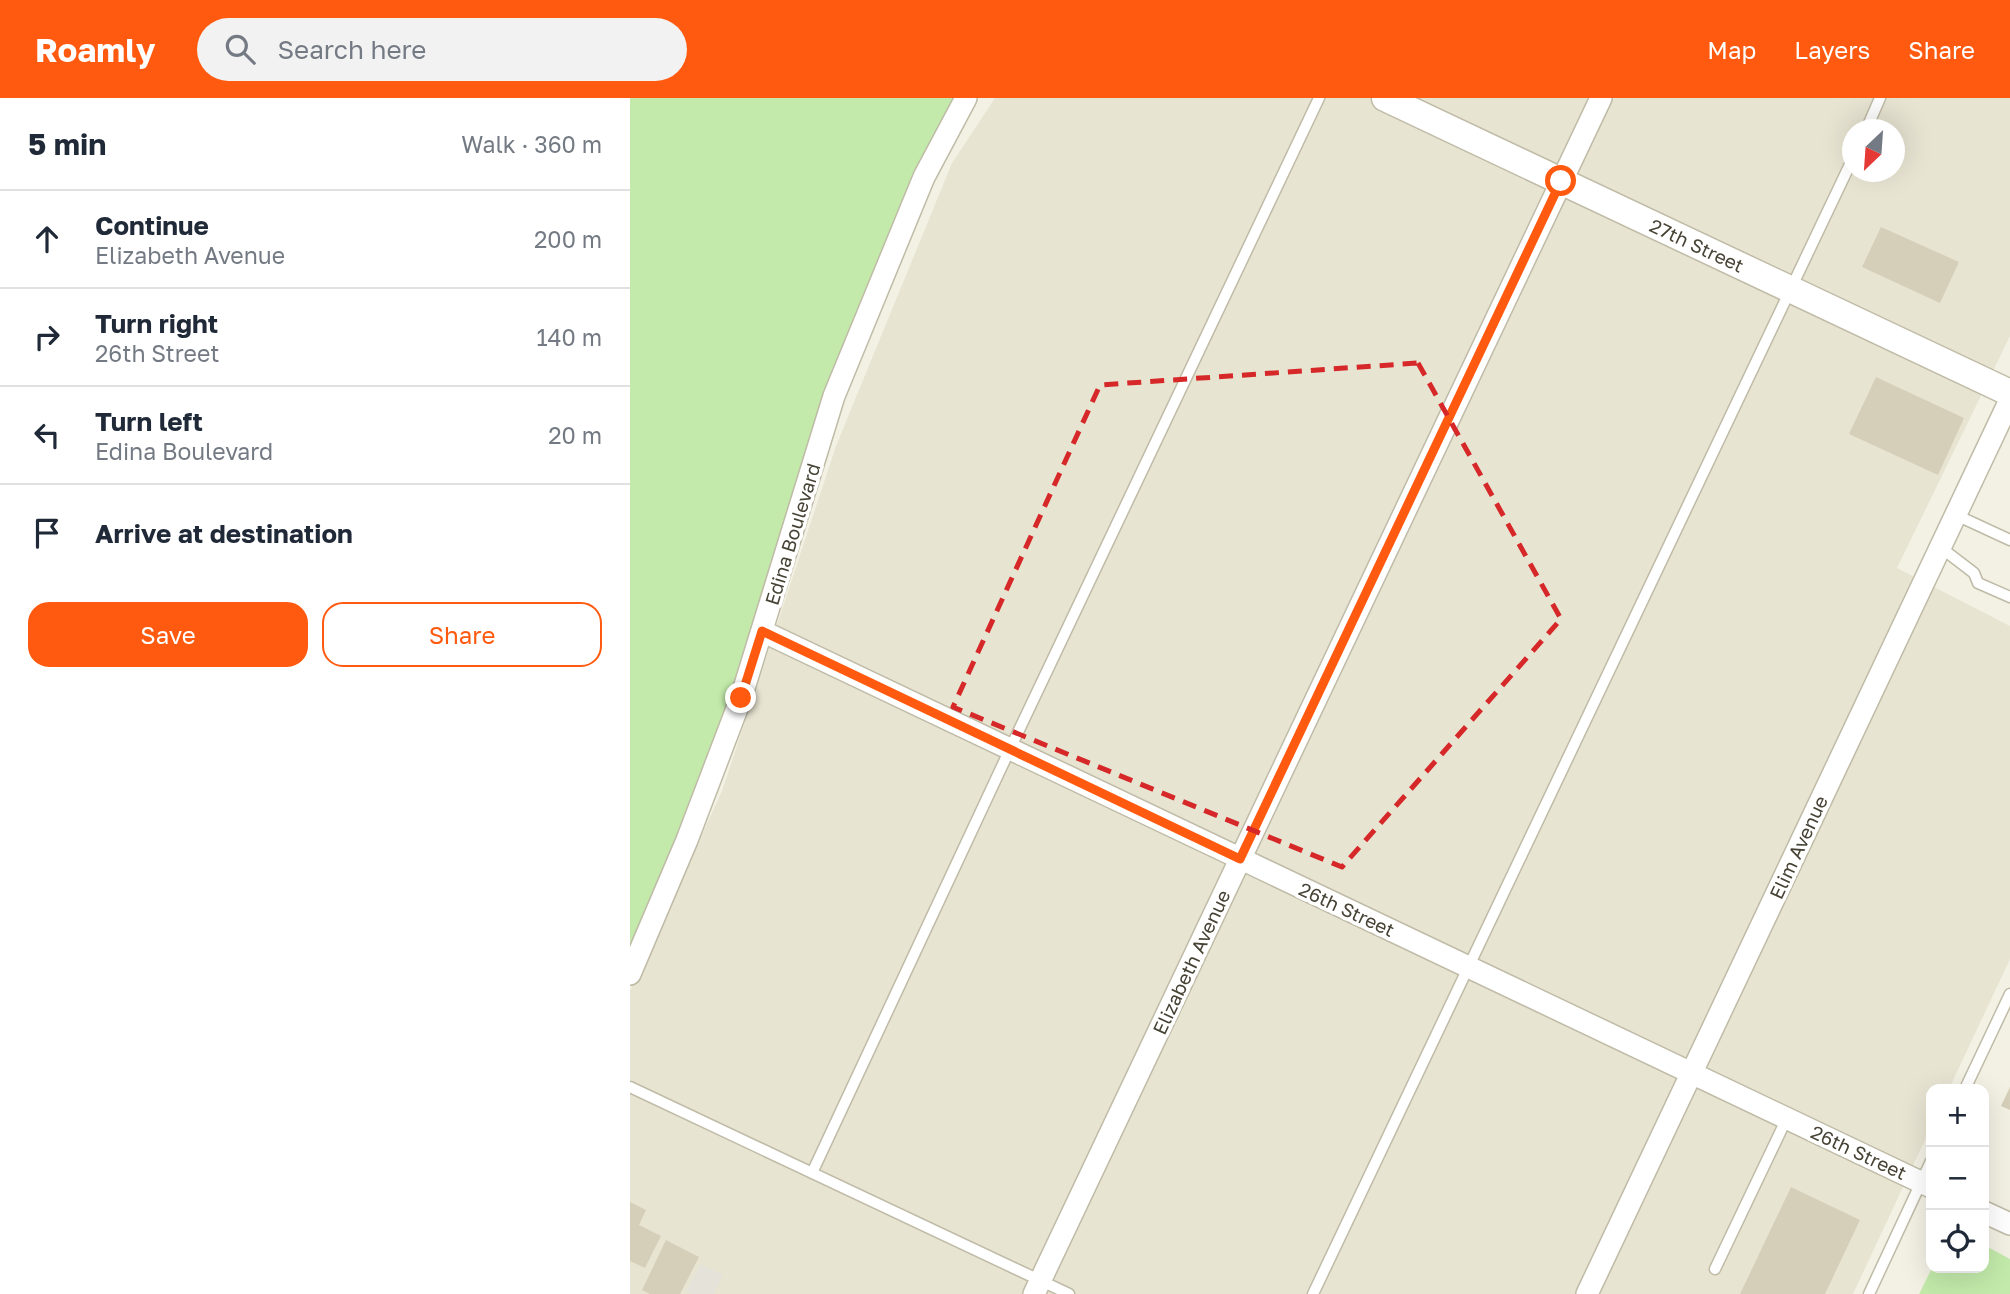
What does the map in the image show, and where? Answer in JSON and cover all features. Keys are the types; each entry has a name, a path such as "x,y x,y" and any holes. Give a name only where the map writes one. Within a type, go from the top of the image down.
{"street":[{"name":"Edina Boulevard","path":"630,974 687,840 741,698 834,396 924,177 965,98"},
{"name":"27th Street","path":"1385,98 2010,393"},
{"name":"Elizabeth Avenue","path":"1037,1287 1601,98"},
{"name":"Elim Avenue","path":"1587,1294 2010,400"},
{"name":"26th Street","path":"762,631 1926,1184"},
{"path":"1989,1214 2010,1224"}],"lane":[{"path":"812,1173 1319,98"},
{"path":"1871,119 1880,98"},
{"path":"1313,1294 1842,181"},
{"path":"1956,515 2010,540"},
{"path":"1940,547 1974,573 1978,583 2010,597"},
{"path":"1967,1084 2010,994"},
{"path":"630,1087 812,1173 1037,1287 1069,1294"},
{"path":"1715,1269 1787,1118"},
{"path":"1869,1294 1926,1184"}],"highlighted area":[{"path":"1418,363 1561,619 1342,867 953,707 1100,385"}],"shaded area":[{"path":"995,98 2010,98 2010,336 1897,568 2010,626 2010,959 1951,1084 1926,1084 1926,1138 1853,1294 630,1294 630,991 722,791 836,446 952,163"},
{"path":"700,1264 723,1275 714,1294 686,1292"}],"green space":[{"path":"630,98 966,98 871,301 762,631 630,974"},
{"path":"1989,1248 2010,1259 2010,1294 1919,1294 1930,1273 1989,1273"}],"building":[{"path":"1881,227 1959,262 1940,303 1862,267"},
{"path":"1876,377 1964,418 1938,475 1849,434"},
{"path":"2010,1087 2010,1110 2001,1106"},
{"path":"1791,1187 1860,1220 1825,1294 1740,1294"},
{"path":"630,1202 646,1210 639,1225 661,1236 645,1268 630,1261"},
{"path":"666,1240 699,1257 680,1294 650,1294 642,1290"}],"route":[{"path":"741,698 762,631 1240,859 1561,181"}]}
